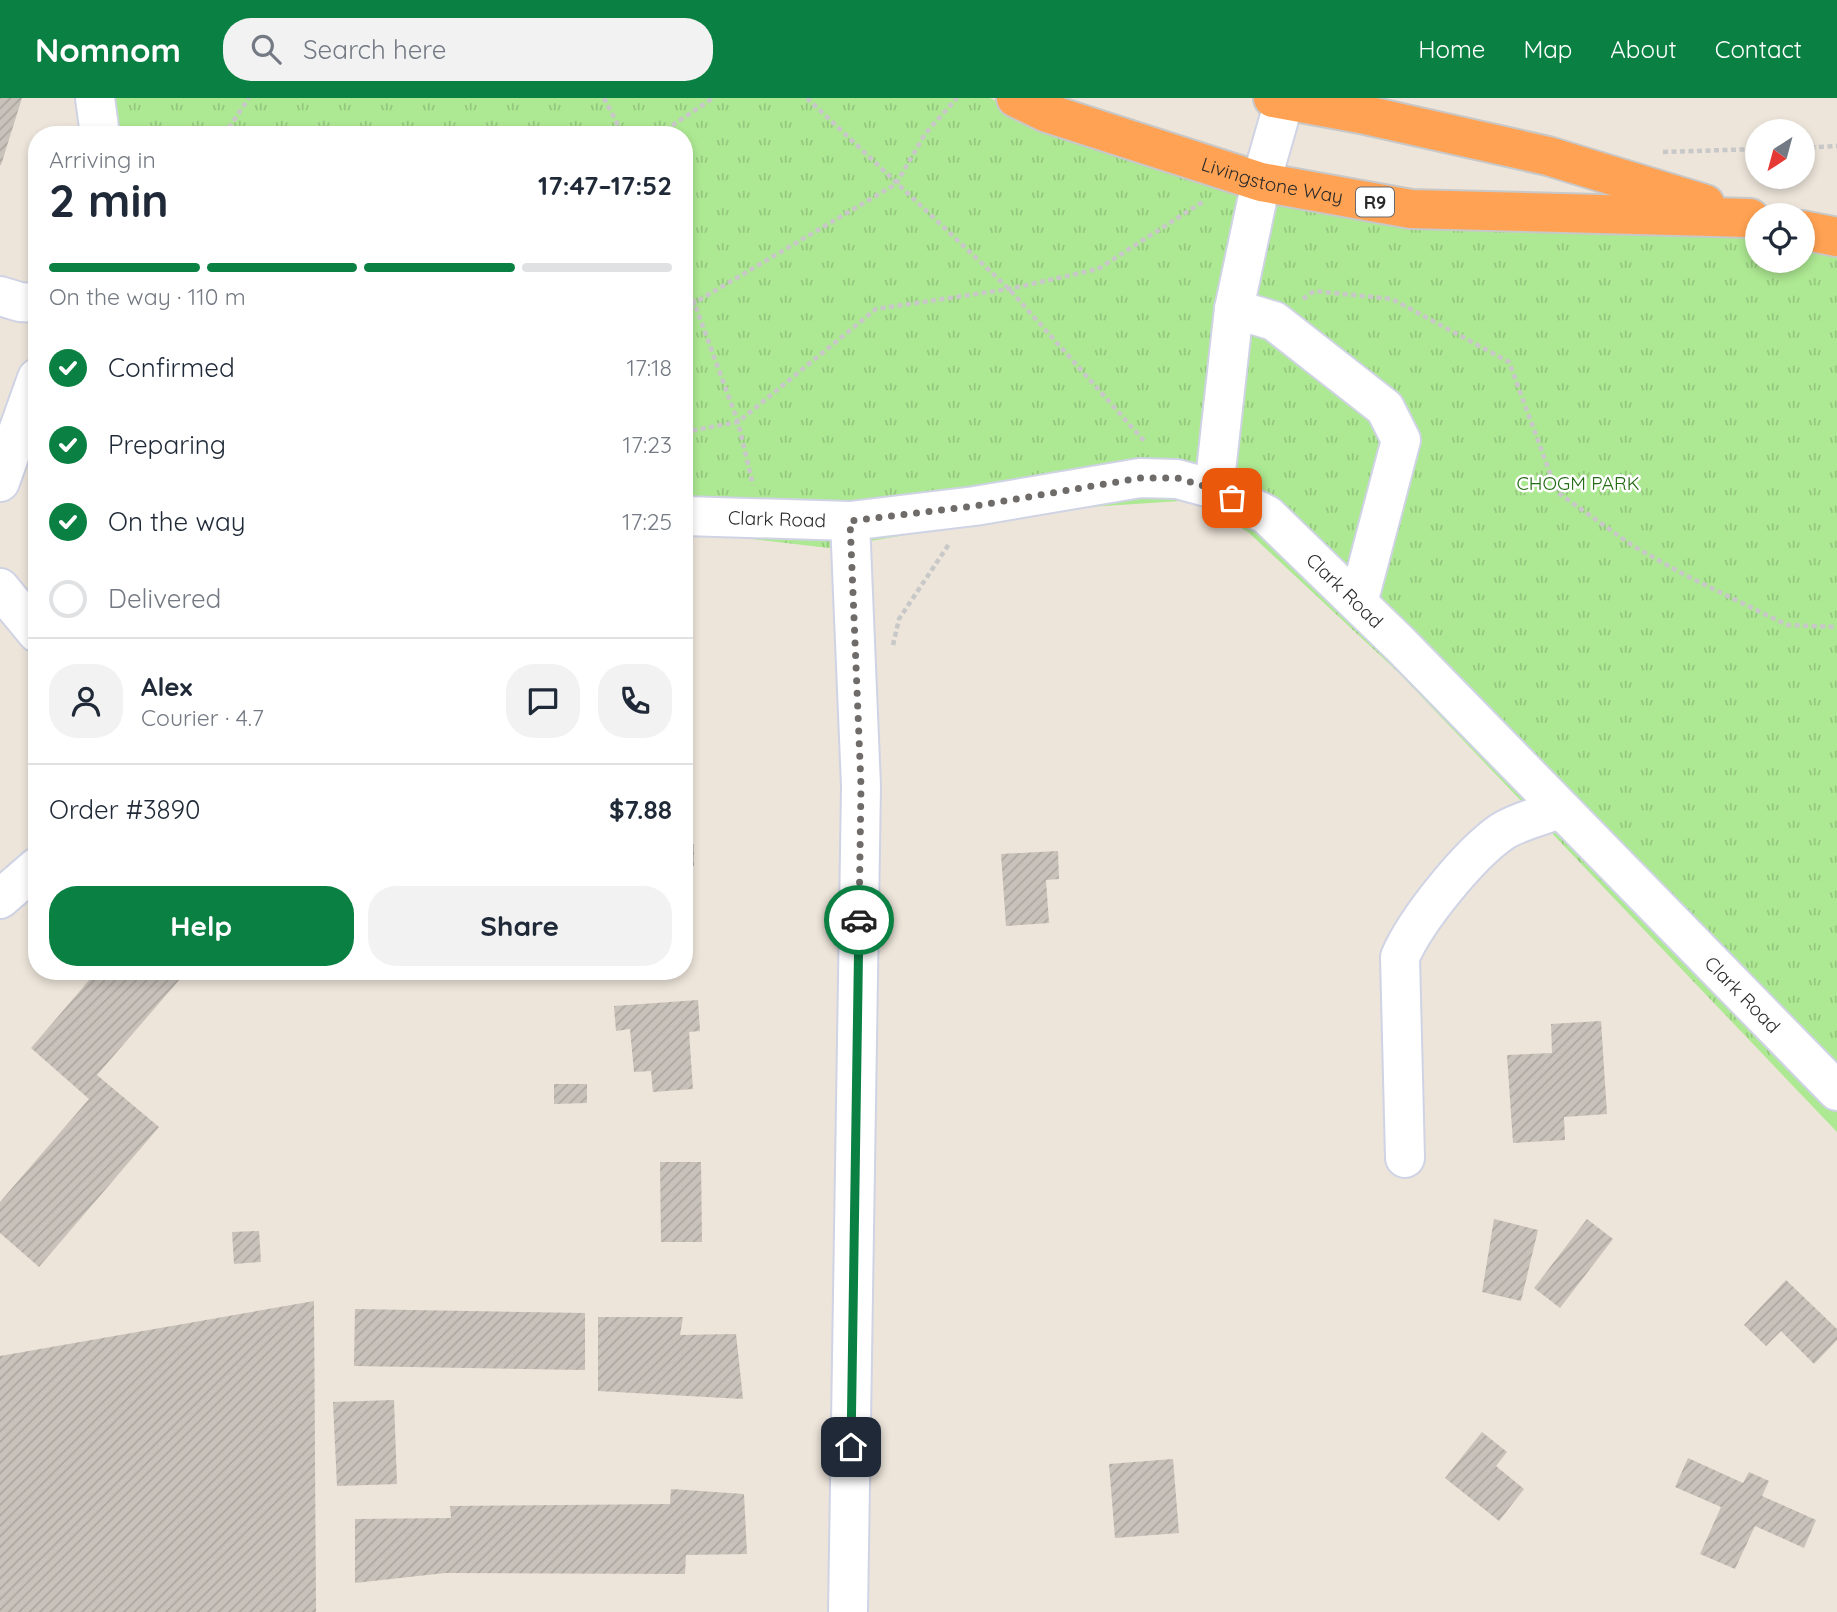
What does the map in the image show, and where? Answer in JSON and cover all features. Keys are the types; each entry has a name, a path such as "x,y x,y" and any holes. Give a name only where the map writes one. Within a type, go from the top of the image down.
{"highway":[{"name":"Livingstone Way","path":"1016,98 1047,113 1252,179 1411,209 1745,218"},
{"name":"Livingstone Way","path":"1281,99 1548,156 1745,215"},
{"path":"1815,233 1837,237"}],"street":[{"path":"95,98 99,126"},
{"path":"1214,489 1252,179 1281,99"},
{"path":"0,296 28,302"},
{"path":"1234,309 1274,321 1385,408 1401,440 1357,603"},
{"path":"16,468 28,417"},
{"name":"Clark Road","path":"693,516 850,521 975,506 1140,478 1177,478 1214,489 1266,515 1400,644 1837,1091"},
{"path":"848,1612 861,786 850,521"},
{"path":"0,588 28,622"},
{"path":"1405,1158 1400,957 1410,935 1435,902 1487,844 1505,830 1559,809"},
{"path":"0,899 28,875"}],"path":[{"path":"230,126 249,98"},
{"path":"604,98 618,126"},
{"path":"671,126 713,98"},
{"path":"807,98 1009,289 1149,446"},
{"path":"695,302 897,184 925,134 957,98"},
{"path":"1815,147 1837,146"},
{"path":"693,430 738,422 876,309 1009,289 1098,269 1252,179"},
{"path":"1274,321 1314,290 1392,299 1509,362 1556,492 1633,547 1787,625 1837,627"},
{"path":"693,297 738,422 761,520"},
{"path":"893,646 899,620 975,506"}],"green space":[{"name":"CHOGM PARK","path":"95,98 990,98 1041,123 1259,196 1745,222 1745,273 1815,273 1815,237 1837,242 1837,1132 1399,673 1248,532 1195,500 1059,509 829,548 693,532 693,126 99,126"}],"building":[{"path":"0,98 22,98 1,165 0,165"},
{"path":"1058,851 1059,879 1046,880 1049,923 1006,926 1001,854"},
{"path":"89,980 179,980 97,1075 159,1127 39,1267 0,1233 0,1202 89,1099 31,1048"},
{"path":"698,1000 700,1031 689,1032 693,1089 653,1092 651,1071 634,1072 630,1029 616,1031 614,1006"},
{"path":"1601,1021 1607,1114 1564,1117 1565,1140 1513,1143 1507,1055 1552,1053 1551,1024"},
{"path":"554,1084 587,1084 587,1103 554,1104"},
{"path":"660,1162 701,1162 702,1242 661,1242"},
{"path":"1494,1219 1538,1230 1521,1301 1482,1292"},
{"path":"1587,1219 1613,1239 1560,1308 1534,1288"},
{"path":"259,1231 261,1262 234,1264 232,1232"},
{"path":"1786,1280 1837,1329 1837,1340 1814,1364 1781,1331 1766,1346 1744,1325"},
{"path":"314,1301 316,1612 0,1612 0,1356"},
{"path":"355,1309 585,1313 585,1370 354,1366"},
{"path":"598,1317 683,1317 680,1335 736,1334 743,1399 598,1391"},
{"path":"394,1400 397,1484 337,1486 333,1402"},
{"path":"1482,1432 1507,1452 1496,1466 1524,1489 1499,1521 1445,1478"},
{"path":"1688,1458 1743,1483 1749,1472 1769,1481 1762,1496 1816,1520 1804,1548 1755,1526 1735,1569 1700,1554 1721,1507 1675,1487"},
{"path":"1173,1459 1179,1533 1115,1538 1109,1464"},
{"path":"671,1489 744,1494 747,1554 686,1555 685,1574 445,1573 355,1583 355,1519 451,1518 450,1506 670,1504"}],"way so far":[{"path":"859,920 861,786 850,521 975,506 1140,478 1177,478 1214,489 1232,498"}],"route":[{"path":"851,1447 859,920"}]}
